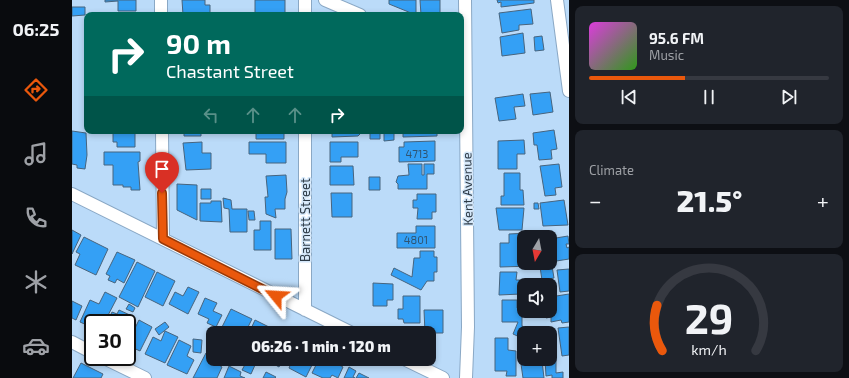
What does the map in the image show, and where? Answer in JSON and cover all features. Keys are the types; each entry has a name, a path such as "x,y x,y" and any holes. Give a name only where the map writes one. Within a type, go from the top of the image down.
{"street":[{"path":"161,0 161,12"},
{"path":"306,0 306,12"},
{"path":"325,0 353,12"},
{"name":"Kent Avenue","path":"464,30 465,0"},
{"path":"557,0 567,65 569,92"},
{"name":"Kent Avenue","path":"464,113 468,327 466,378"},
{"path":"162,134 163,239"},
{"name":"Barnett Street","path":"305,134 305,310"},
{"path":"72,194 338,326"},
{"path":"72,342 84,348"},
{"path":"120,366 144,378"},
{"path":"418,366 443,378"}],"building":[{"path":"105,0 136,0 136,11 118,11 118,1 105,2"},
{"path":"182,0 205,0 205,5 210,5 210,12 183,12"},
{"path":"255,0 285,0 285,12 255,12"},
{"path":"389,0 416,0 416,12 409,12 389,4"},
{"path":"420,0 440,0 440,12 421,12"},
{"path":"497,0 534,0 534,3 501,7 501,2 498,3"},
{"path":"72,7 85,7 84,15 72,16"},
{"path":"531,9 533,24 519,25 519,30 502,33 499,13"},
{"path":"523,33 525,53 502,56 500,37"},
{"path":"542,36 544,50 535,51 534,37"},
{"path":"550,92 553,112 533,115 530,94"},
{"path":"523,94 525,106 514,107 516,119 499,121 495,98"},
{"path":"554,130 557,149 551,150 552,159 539,160 537,145 534,145 533,133"},
{"path":"72,131 84,133 86,134 87,155 85,169 77,168 77,165 72,164"},
{"path":"113,134 135,134 135,147 117,147 117,142 113,142"},
{"path":"184,134 201,134 201,136 184,136"},
{"path":"256,134 284,134 284,139 256,139"},
{"path":"332,134 360,134 358,136 332,137"},
{"path":"370,134 380,134 380,139 370,139"},
{"path":"384,134 394,134 394,140 384,141"},
{"path":"403,134 437,134 437,136 403,137"},
{"path":"524,140 525,154 517,154 517,169 498,169 498,141"},
{"path":"435,141 435,161 399,162 399,147 404,147 404,142"},
{"path":"202,142 202,153 211,153 211,169 186,170 183,143"},
{"path":"249,142 286,142 286,163 266,163 266,154 249,154"},
{"path":"330,142 358,142 358,157 341,157 341,162 330,162"},
{"path":"104,152 140,152 140,161 138,162 140,190 131,190 131,187 123,187 123,185 113,185 113,165 104,165"},
{"path":"408,164 422,164 422,175 424,175 424,164 434,164 434,174 427,174 427,189 398,189 398,184 396,182 398,176 409,175"},
{"path":"559,164 562,187 555,188 556,195 545,196 540,166"},
{"path":"330,166 353,166 354,185 330,185"},
{"path":"504,173 520,173 520,190 523,190 524,205 501,205 501,196 504,196"},
{"path":"286,175 287,192 285,209 275,209 276,218 266,214 265,197 268,197 266,176"},
{"path":"369,177 380,177 380,190 369,190"},
{"path":"177,184 197,185 197,220 177,210"},
{"path":"201,189 211,189 211,199 201,199"},
{"path":"331,193 352,193 352,217 332,217"},
{"path":"417,194 436,194 436,212 432,212 432,219 417,219 418,208 413,208 413,200 417,200"},
{"path":"223,198 231,200 232,209 247,209 247,232 230,232 229,209 224,208"},
{"path":"564,200 568,225 543,226 540,203"},
{"path":"211,201 221,201 222,222 200,221 200,203 211,203"},
{"path":"534,203 538,203 539,209 534,209"},
{"path":"496,208 524,208 522,230 499,230"},
{"path":"248,211 254,211 255,220 249,220"},
{"path":"260,221 271,221 271,250 254,250 254,230 260,230"},
{"path":"416,226 435,226 435,248 397,248 397,233 416,233"},
{"path":"275,229 291,229 292,259 275,259"},
{"path":"72,230 81,235 72,254"},
{"path":"509,234 517,234 517,266 500,267 500,243 509,243"},
{"path":"568,236 569,244 566,244 567,248 569,247 569,259 557,261 557,238"},
{"path":"84,237 108,249 96,275 75,265 80,254 76,252"},
{"path":"420,251 434,251 434,257 437,257 437,272 434,272 434,281 427,281 421,290 391,275 394,268 412,277 414,258 420,258"},
{"path":"117,252 135,260 124,283 117,279 115,283 108,280 110,276 106,274"},
{"path":"137,262 155,271 138,307 119,297"},
{"path":"569,269 569,291 560,292 557,270"},
{"path":"540,270 553,270 554,278 542,278"},
{"path":"157,272 175,281 163,306 145,297"},
{"path":"500,272 517,272 517,294 499,295"},
{"path":"373,283 393,284 393,300 387,300 387,306 373,306"},
{"path":"188,287 199,292 188,314 169,304 175,292 183,296"},
{"path":"105,292 117,298 109,314 84,314 84,324 80,322 90,300 99,304"},
{"path":"569,294 569,322 562,323 561,320 551,322 551,318 557,318 557,296"},
{"path":"403,296 420,296 420,323 404,323 403,319 398,319 398,309 403,309"},
{"path":"205,298 217,303 213,311 222,315 216,326 214,326 207,323 209,319 198,314"},
{"path":"502,300 517,300 517,318 522,318 522,326 517,326 517,336 513,334 518,322 502,322"},
{"path":"72,301 82,306 76,320 72,318"},
{"path":"129,304 135,308 133,312 126,309"},
{"path":"231,309 252,319 248,326 222,326"},
{"path":"119,310 128,314 117,314"},
{"path":"424,310 443,310 443,333 436,333 436,326 425,326"},
{"path":"139,320 152,327 140,351 136,349 136,326"},
{"path":"255,320 267,326 252,326"},
{"path":"165,322 169,327 159,335 155,329"},
{"path":"569,327 569,355 562,356 558,328"},
{"path":"165,331 178,337 165,363 145,354 153,337 161,341"},
{"path":"495,338 508,338 508,350 516,351 516,376 506,376 507,371 495,371"},
{"path":"193,339 202,340 201,353 193,352"},
{"path":"179,340 191,346 187,356 194,360 187,374 167,365"},
{"path":"206,353 206,366 222,367 217,378 193,378"},
{"path":"81,363 84,366 103,374 101,378 73,378"},
{"path":"229,366 241,372 240,376 245,378 224,378"},
{"path":"244,366 255,366 251,374 242,370"},
{"path":"290,366 312,366 306,377 289,368"},
{"path":"316,366 343,367 338,378 332,375 330,378 323,378 312,373"},
{"path":"521,366 543,366 544,378 523,378"},
{"path":"545,366 556,366 556,373 563,372 563,378 552,378 552,375 546,376"},
{"path":"349,367 356,371 353,377 355,378 344,378"},
{"path":"266,372 276,377 263,378"},
{"path":"359,373 369,378 356,378"}],"route":[{"path":"162,193 163,239 276,296"}]}
